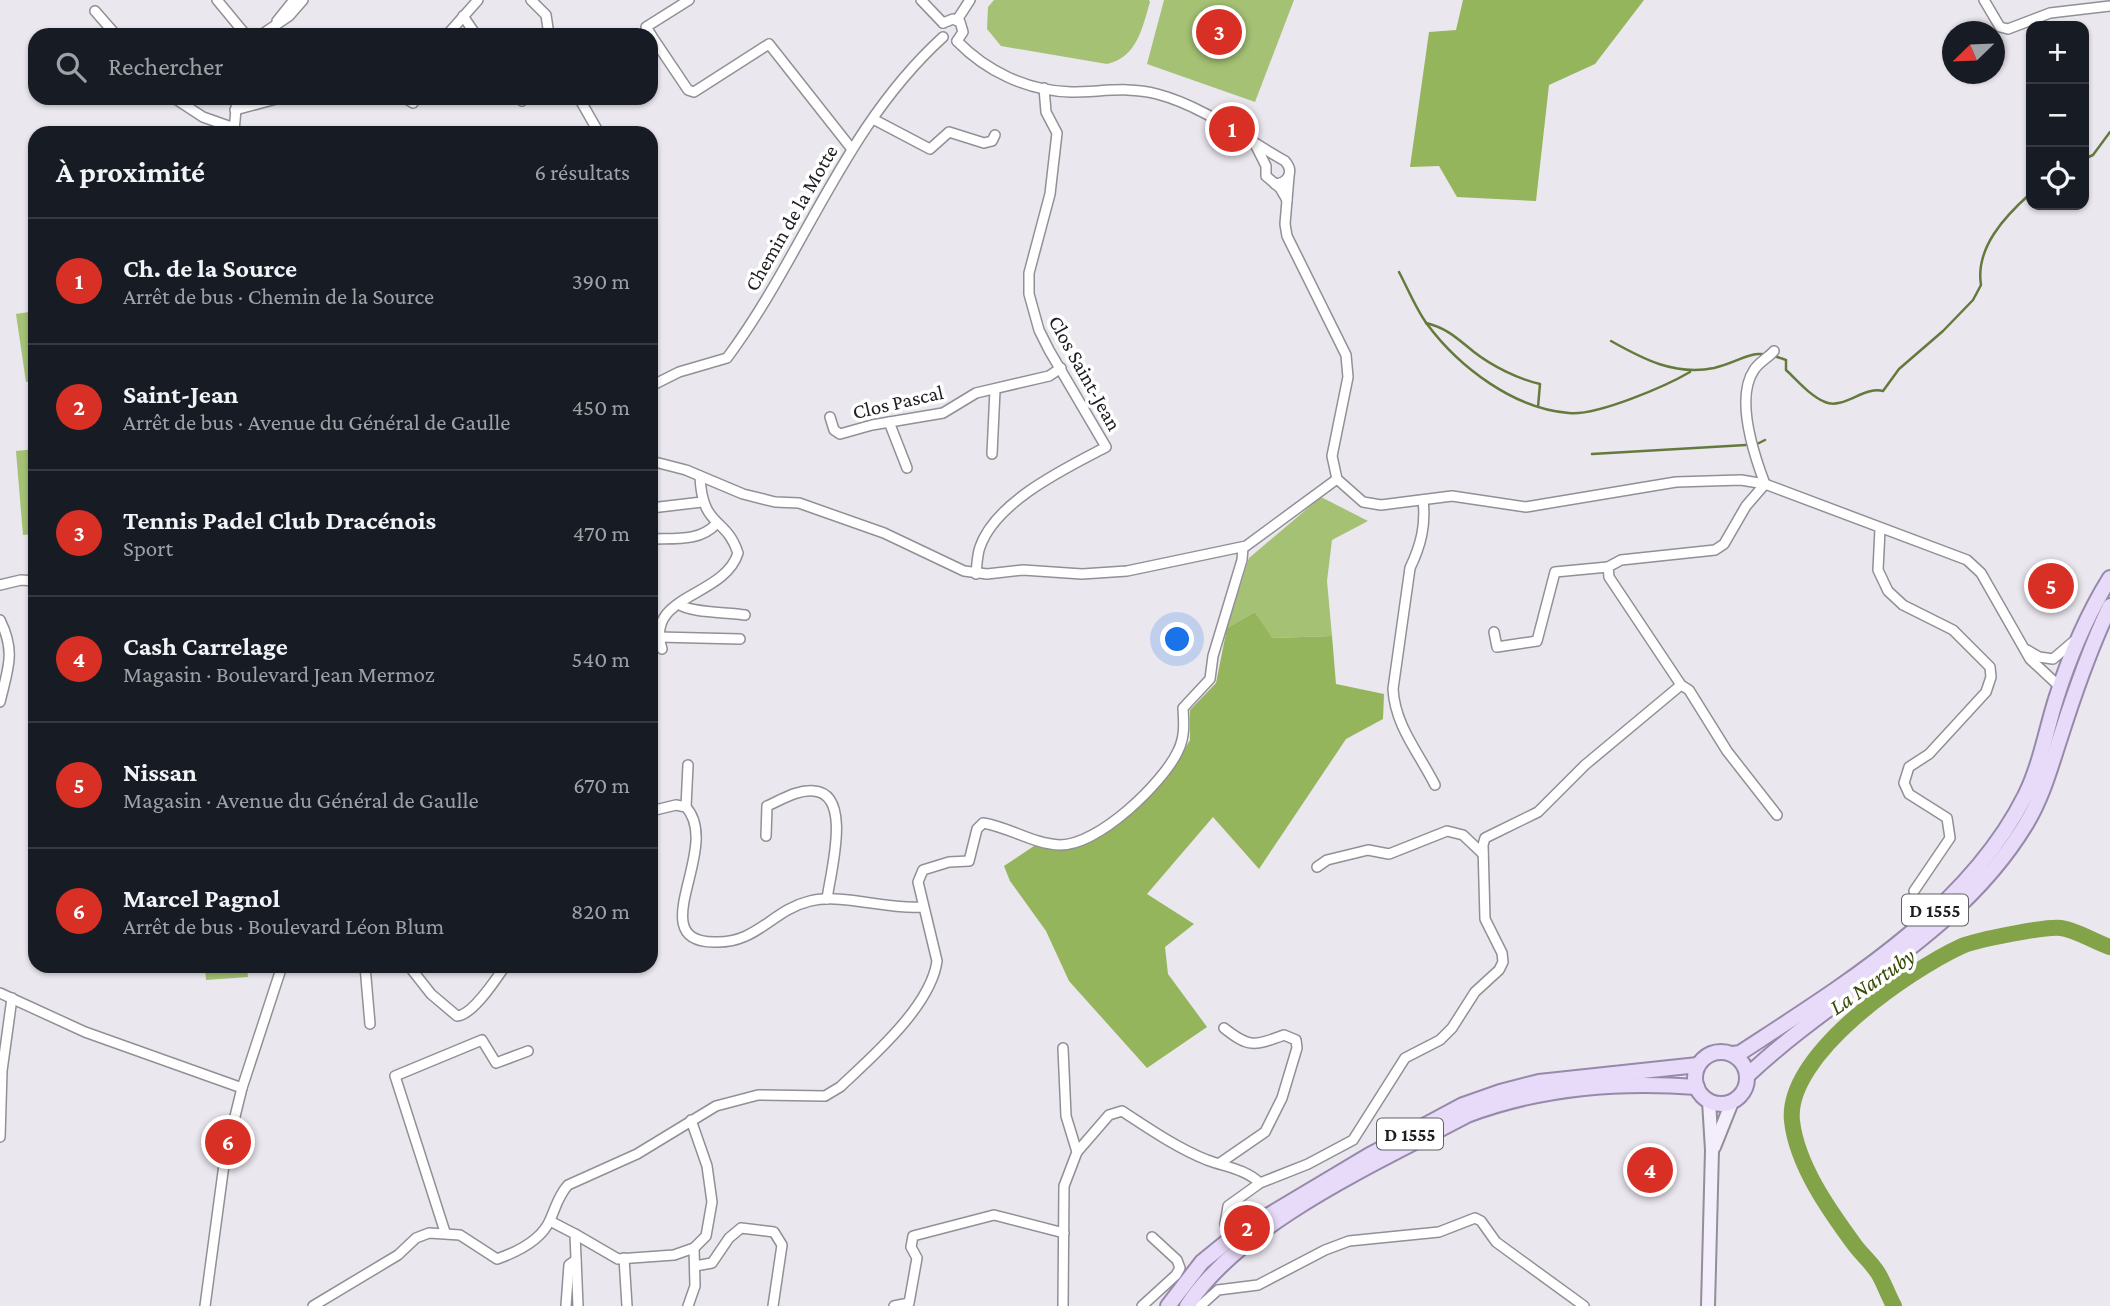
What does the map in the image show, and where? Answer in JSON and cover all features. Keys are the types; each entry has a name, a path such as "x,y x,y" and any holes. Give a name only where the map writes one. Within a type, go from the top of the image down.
{"main road":[{"name":"D 1555","path":"1733,1054 1763,1038 1898,943 1964,880 1994,844 2026,794 2060,687 2082,632 2110,578"},
{"name":"D 1555","path":"1748,1075 1791,1037 1898,960 1936,928 2005,853 2039,799 2090,648 2110,606"},
{"path":"1708,1306 1712,1150 1709,1101 1696,1087 1698,1065 1710,1054 1733,1054 1740,1059 1748,1075 1744,1091 1732,1102 1712,1150"},
{"name":"D 1555","path":"1168,1306 1202,1262 1234,1236 1368,1156 1463,1105 1539,1082 1698,1065"},
{"name":"D 1555","path":"1187,1306 1213,1271 1242,1246 1320,1196 1467,1115 1501,1102 1542,1093 1607,1085 1696,1087"},
{"path":"1709,1101 1732,1102"}],"street":[{"path":"217,0 240,28"},
{"path":"276,23 294,0"},
{"path":"270,28 289,16 303,0"},
{"path":"453,28 478,0"},
{"path":"531,0 546,15 548,28"},
{"path":"647,28 689,0"},
{"path":"922,0 943,23 943,37 949,41 957,41 972,58 988,68 1044,88 1069,92 1122,89 1158,94 1196,110 1282,159 1290,168 1285,224 1291,248 1339,335 1346,355 1348,377 1332,456 1337,479 1363,502 1381,505 1452,496 1526,507 1676,482 1741,480 1765,484 1967,560 1981,573 2025,649 2060,687"},
{"path":"957,20 970,0"},
{"path":"1984,0 2000,27 2008,29 2050,13 2110,6"},
{"path":"95,11 110,28"},
{"path":"463,16 471,28"},
{"path":"943,23 949,19 957,20"},
{"path":"957,20 963,32 957,41"},
{"name":"Chemin de la Motte","path":"658,382 679,372 727,358 766,299 851,148 908,72 943,37"},
{"path":"658,45 688,90 694,92 769,44 851,148"},
{"name":"Clos Saint-Jean","path":"976,574 979,548 989,529 1003,512 1056,474 1106,447 1039,330 1029,294 1028,273 1050,194 1057,133 1046,112 1044,88"},
{"path":"185,105 223,126"},
{"path":"234,126 236,105"},
{"path":"235,110 254,105"},
{"path":"583,105 594,126"},
{"path":"873,118 930,149 949,132 984,143 992,141 995,135"},
{"path":"1255,145 1266,166 1266,176 1287,200"},
{"path":"1266,166 1273,159 1282,159"},
{"path":"1275,184 1283,183 1289,176"},
{"path":"1765,484 1748,438 1749,382 1754,369 1771,354"},
{"name":"Clos Pascal","path":"830,416 834,430 840,434 943,413 976,393 1049,376 1061,368"},
{"path":"992,454 995,390"},
{"path":"889,422 907,468"},
{"path":"658,462 743,494 799,503 884,533 976,574 1023,570 1082,574 1127,571 1243,547 1337,479"},
{"path":"662,649 658,637 660,621 667,611 726,575 734,565 738,553 734,540 716,524 702,502 699,476"},
{"path":"1494,632 1497,647 1537,641 1555,572 1608,567 1621,560 1715,550 1724,544 1746,506 1765,484"},
{"path":"1423,500 1424,527 1419,551 1410,568 1393,689 1394,707 1404,733 1421,757 1435,785"},
{"path":"658,507 702,502"},
{"path":"658,539 692,537 709,531 716,524"},
{"path":"1880,529 1878,570 1888,591 1903,605 1953,630 1977,651 1990,667 1992,677 1986,692 1929,754 1909,767 1904,783 1909,794 1947,818 1950,838 1914,891"},
{"path":"313,1306 398,1255 416,1238 429,1233 460,1235 497,1259 522,1249 539,1236 550,1221 560,1193 568,1185 637,1154 716,1107 758,1095 825,1096 840,1087 919,1003 931,981 937,961 922,907 920,875 932,866 969,861 979,824 993,825 1039,841 1062,845 1071,843 1106,827 1124,813 1170,766 1182,741 1183,708 1210,680 1213,656 1242,560 1243,547"},
{"path":"1608,567 1609,576 1681,685 1689,690 1727,751 1777,815"},
{"path":"0,585 28,580"},
{"path":"679,604 692,611 719,610 745,615"},
{"path":"0,620 10,638 12,650 0,702"},
{"path":"2025,649 2039,657 2053,659 2063,653 2082,632"},
{"path":"658,637 740,639"},
{"path":"1234,1236 1225,1224 1228,1206 1260,1183 1308,1164 1353,1140 1405,1058 1446,1034 1475,992 1499,970 1503,962 1502,953 1485,919 1485,838 1538,812 1585,765 1681,685"},
{"path":"688,765 686,807 697,825 698,844 679,912 683,925 693,936 706,942 742,939 798,905 827,899 902,908 922,907"},
{"path":"766,836 767,806 796,793 813,790 825,794 834,805 837,820 827,899"},
{"path":"658,809 676,805 686,807"},
{"path":"1317,867 1327,860 1368,850 1390,853 1447,831 1463,835 1483,854"},
{"path":"205,1306 225,1157 242,1088 280,973"},
{"path":"366,973 370,1024"},
{"path":"414,973 431,994 457,1016 467,1013 500,973"},
{"path":"0,992 85,1032 242,1088"},
{"path":"0,1137 2,1071 12,998"},
{"path":"1220,1163 1265,1132 1282,1098 1297,1048 1291,1036 1248,1044 1224,1028"},
{"path":"445,1232 395,1076 482,1040 496,1063 528,1051"},
{"path":"1063,1048 1066,1116 1077,1152"},
{"path":"1063,1306 1065,1186 1077,1152 1109,1115 1122,1111 1178,1144 1251,1174 1260,1183"},
{"path":"550,1221 618,1259 674,1255 694,1248 706,1236 712,1202 707,1166 691,1120"},
{"path":"894,1306 909,1303 917,1258 911,1247 913,1236 995,1215 1064,1233"},
{"path":"1200,1306 1218,1290 1258,1285 1273,1280 1325,1250 1349,1241 1439,1232 1475,1218 1481,1221 1496,1242 1584,1306"},
{"path":"695,1266 712,1263 729,1238 741,1228 774,1232 782,1245 773,1306"},
{"path":"575,1234 579,1306"},
{"path":"1142,1306 1176,1275 1180,1268 1177,1261 1152,1237"},
{"path":"688,1306 695,1286 694,1248"},
{"path":"624,1258 627,1306"},
{"path":"566,1306 569,1265 576,1260"}],"green space":[{"path":"994,0 1150,2 1137,41 1125,55 1107,64 1001,46 987,29 988,7"},
{"path":"1164,0 1294,0 1255,102 1147,64"},
{"path":"1463,0 1644,0 1595,64 1549,85 1536,201 1457,197 1439,166 1410,167 1429,32 1456,30"},
{"path":"28,312 26,382 16,314"},
{"path":"28,450 28,535 23,535 16,451"},
{"path":"1321,497 1368,521 1332,540 1327,581 1332,636 1271,638 1255,612 1227,628 1249,558"},
{"path":"1255,612 1272,638 1332,636 1336,684 1384,694 1383,719 1346,739 1259,869 1213,817 1147,894 1194,924 1165,947 1168,974 1207,1027 1147,1068 1069,981 1046,931 1010,881 1004,866 1037,844 1068,847 1126,816 1172,771 1190,740 1190,710 1216,683 1227,628"},
{"path":"206,973 248,973 248,977 206,980"}],"waterway":[{"path":"2089,157 2110,132"},
{"path":"1611,341 1647,360 1686,370 1714,368 1756,354 1774,356 1786,360 1786,370 1809,392 1832,404 1868,392 1883,391 1899,369 1943,331 1973,300 1981,285 1980,271 1987,246 2002,222 2026,198"},
{"path":"1399,272 1423,318 1440,340 1471,370 1508,394 1548,410 1569,413 1596,410 1649,392 1690,372"},
{"path":"1426,323 1446,331 1497,367 1540,384 1538,407"},
{"path":"1755,445 1765,440"},
{"path":"1592,454 1746,445"},
{"name":"La Nartuby","path":"1894,1306 1878,1273 1825,1202 1800,1154 1792,1121 1795,1096 1808,1069 1828,1043 1854,1018 1912,975 1962,946 2011,934 2061,928 2110,947"}],"place":[{"name":"Tennis Padel Club Dracénois","path":"1219,32"},
{"name":"Ch. de la Source","path":"1232,129"},
{"name":"Nissan","path":"2051,586"},
{"name":"Marcel Pagnol","path":"228,1142"},
{"name":"Cash Carrelage","path":"1650,1170"},
{"name":"Saint-Jean","path":"1247,1228"}]}
